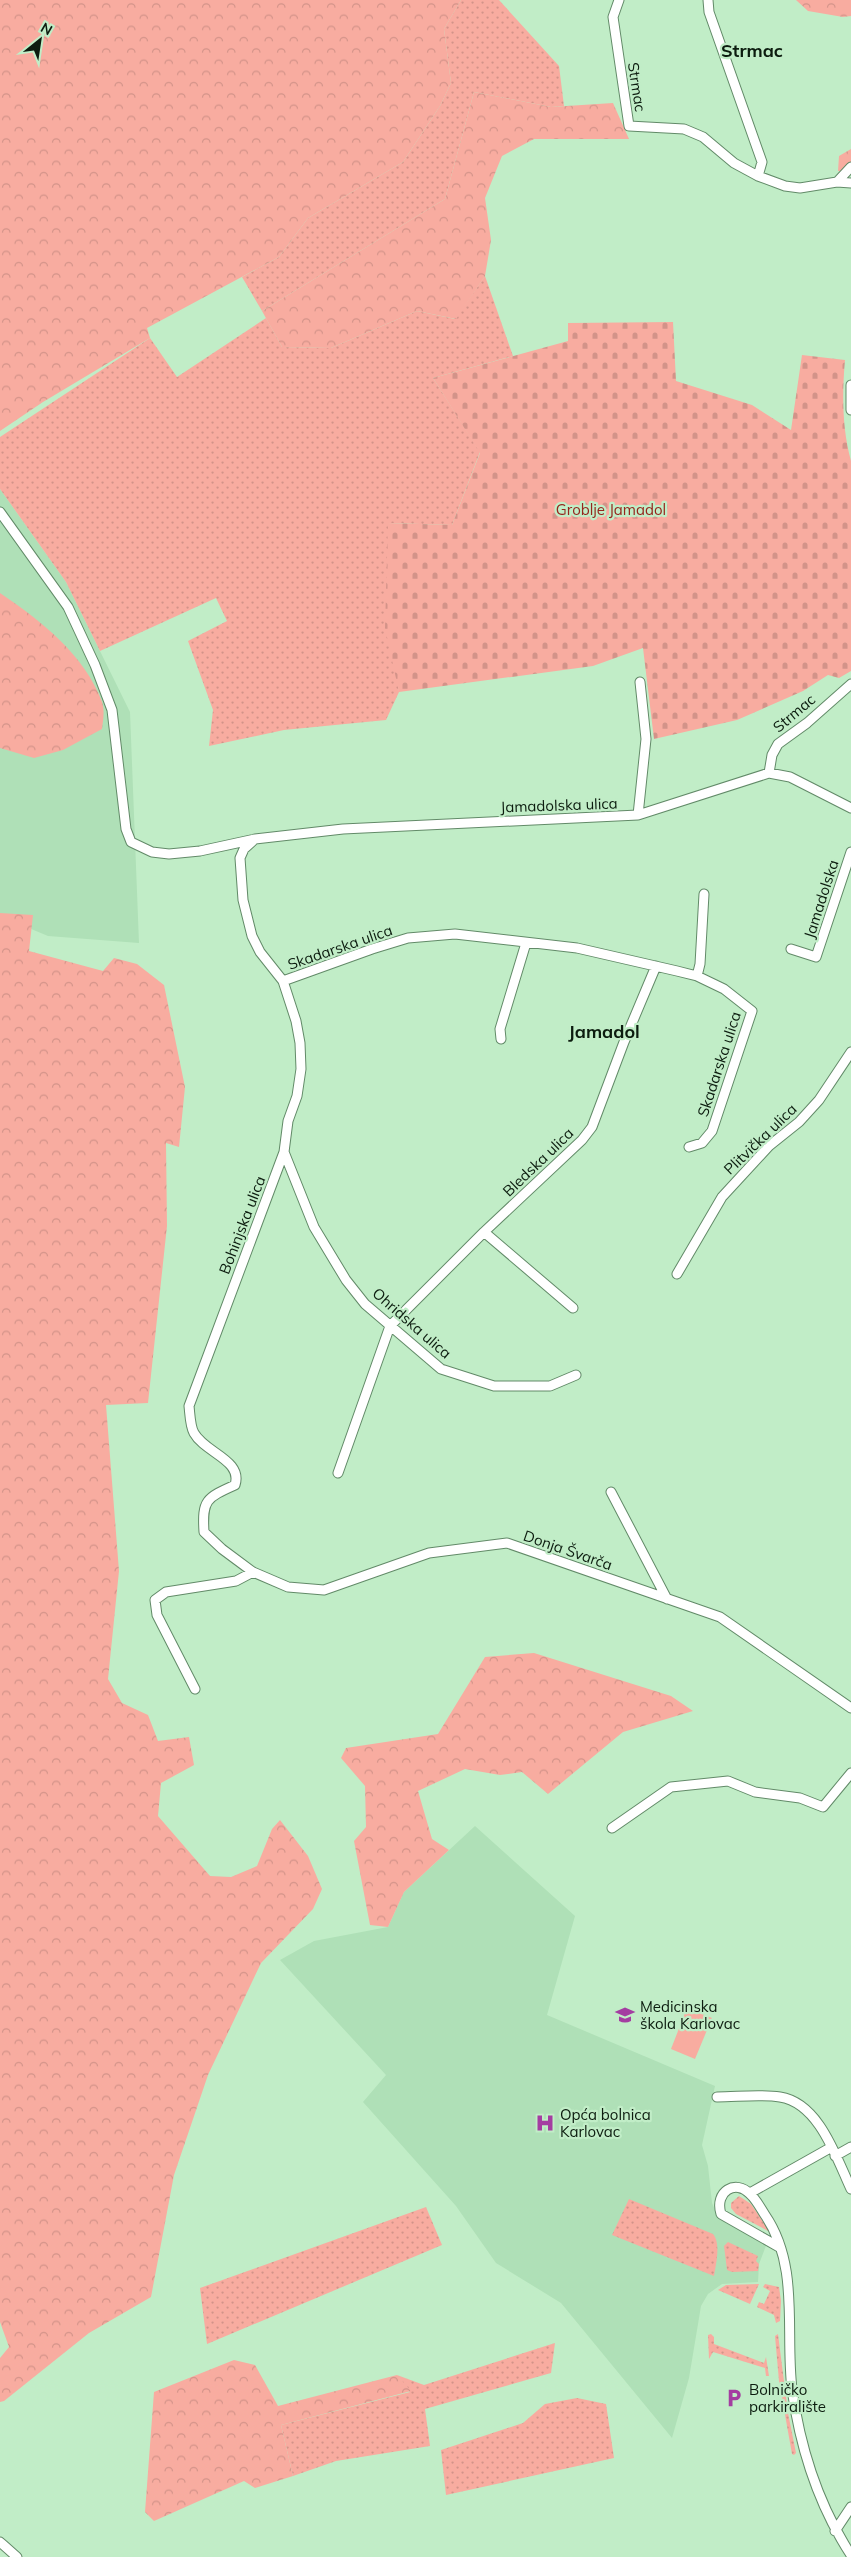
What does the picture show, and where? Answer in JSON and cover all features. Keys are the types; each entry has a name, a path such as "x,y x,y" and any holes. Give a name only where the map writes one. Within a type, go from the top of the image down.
{"street":[{"name":"Strmac","path":"618,0 613,17 630,126 684,129 697,134 734,163 758,176 785,186 800,188 837,182 851,184"},
{"path":"708,0 709,12 762,162 758,176"},
{"path":"837,182 851,166"},
{"path":"851,385 851,410"},
{"name":"Jamadolska ulica","path":"0,512 68,607 95,665 112,710 120,795 126,829 131,842 152,852 169,854 200,851 255,839 343,830 638,815 769,773"},
{"path":"638,815 646,739 640,682"},
{"name":"Strmac","path":"769,773 772,755 778,744 807,723 851,684"},
{"path":"769,773 790,777 851,808"},
{"name":"Bohinjska ulica","path":"253,1572 222,1549 204,1532 202,1510 213,1495 235,1485 238,1476 235,1467 204,1447 193,1432 189,1406 284,1152 288,1121 297,1096 301,1069 300,1043 296,1020 283,981 260,952 252,936 243,900 240,858 244,849 255,839"},
{"name":"Jamadolska","path":"791,949 816,958 851,852"},
{"path":"697,976 700,964 704,894"},
{"name":"Skadarska ulica","path":"283,981 372,948 408,938 455,934 576,948 697,976 724,989 752,1011 712,1131 702,1143 689,1147"},
{"path":"501,1040 500,1029 526,943"},
{"name":"Bledska ulica","path":"338,1474 390,1326 484,1232 582,1140 592,1127 624,1042 656,966"},
{"name":"Plitvička ulica","path":"677,1274 722,1197 769,1146 799,1122 819,1100 851,1052"},
{"name":"Ohridska ulica","path":"284,1152 314,1227 365,1304 442,1369 494,1386 550,1386 576,1375"},
{"path":"484,1232 573,1308"},
{"path":"611,1492 667,1599"},
{"name":"Donja Švarča","path":"253,1572 288,1588 324,1590 429,1553 507,1543 720,1617 851,1708"},
{"path":"195,1690 157,1615 155,1600 166,1592 236,1581 253,1572"},
{"path":"612,1828 671,1787 728,1781 755,1792 800,1798 823,1807 851,1773"},
{"path":"717,2097 780,2097 800,2104 814,2118 851,2189"},
{"path":"835,2156 851,2147"},
{"path":"750,2193 830,2148"},
{"path":"779,2247 721,2214 718,2203 721,2195 729,2189 738,2188 750,2193 770,2222 779,2247 787,2275 790,2300 788,2326 792,2388 807,2462 835,2531 851,2555"},
{"path":"835,2531 851,2507"},
{"path":"0,2542 17,2557"}],"shaded area":[{"path":"0,489 66,582 130,712 139,943 48,936 0,916"},
{"name":"Opća bolnica Karlovac","path":"475,1826 575,1916 547,2015 715,2086 702,2145 708,2166 712,2203 717,2215 731,2225 767,2243 759,2264 758,2282 722,2284 708,2294 701,2306 689,2378 672,2438 561,2303 496,2263 456,2206 363,2102 386,2075 280,1960 314,1941 388,1927 404,1892"}],"green space":[{"path":"0,0 461,0 444,29 451,83 440,106 403,162 308,218 279,257 147,328 150,338 43,402 0,431"},
{"path":"461,0 499,0 559,66 564,106 551,107 474,92 445,199 262,311 242,277 279,257 308,218 403,162 440,106 451,83 444,29"},
{"path":"796,0 851,0 851,16 843,17 808,11"},
{"path":"474,92 551,107 613,103 629,139 534,139 502,156 485,198 491,240 485,276 456,319 417,311 331,348 282,347 262,311 445,199"},
{"path":"851,149 851,172 838,171 839,156"},
{"path":"485,276 513,356 433,378 480,452 452,525 388,523 399,692 386,720 284,730 209,746 213,710 188,641 227,621 216,598 100,651 66,582 0,489 0,437 150,338 177,377 266,318 282,347 331,348 417,311 455,319"},
{"name":"Groblje Jamadol","path":"673,322 676,381 752,405 791,430 802,355 845,360 843,385 844,411 851,461 851,671 839,678 828,675 803,691 737,720 654,739 643,648 593,666 399,692 385,628 388,523 452,525 480,453 433,378 568,341 568,323"},
{"path":"0,593 60,640 85,669 103,705 102,729 63,750 34,758 0,748"},
{"path":"0,913 33,915 29,951 103,971 114,958 137,964 164,985 185,1087 179,1147 166,1143 167,1226 148,1403 106,1405 119,1571 108,1679 122,1703 148,1715 158,1741 189,1737 194,1765 161,1783 158,1816 210,1876 231,1877 257,1866 272,1829 280,1820 308,1856 322,1889 313,1909 261,1963 208,2075 174,2175 151,2297 89,2333 4,2401 0,2402 0,2358 9,2347 0,2322"},
{"path":"534,1653 671,1696 693,1711 623,1732 548,1794 522,1772 500,1775 465,1769 418,1791 432,1839 449,1850 404,1892 388,1927 370,1925 354,1841 366,1827 365,1786 341,1758 346,1748 438,1734 485,1657"},
{"path":"687,2008 712,2018 695,2059 671,2049"},
{"path":"739,2196 751,2204 770,2232 736,2214 731,2208 731,2203"},
{"path":"629,2199 713,2234 717,2243 717,2260 714,2276 612,2235"},
{"path":"426,2207 442,2245 207,2344 200,2288"},
{"path":"728,2242 758,2256 756,2261 759,2264 758,2271 732,2272 727,2270 724,2246"},
{"path":"759,2284 750,2304 718,2290 726,2285"},
{"path":"765,2284 779,2287 781,2301 780,2321 776,2323 774,2315 757,2307 759,2302 764,2304 770,2291 763,2287"},
{"path":"711,2334 714,2337 714,2344 764,2363 766,2357 769,2376 766,2376 765,2368 713,2352 709,2359 708,2335"},
{"path":"778,2334 788,2413 796,2453 794,2455 792,2454 779,2381 775,2336"},
{"path":"555,2343 551,2373 425,2409 430,2446 336,2461 293,2476 281,2425 410,2392 397,2375 424,2385"},
{"path":"234,2360 255,2365 278,2406 397,2375 411,2391 281,2425 293,2476 255,2488 244,2481 154,2521 145,2512 154,2392"},
{"path":"577,2398 606,2404 614,2458 446,2495 441,2450 523,2423 545,2404"}],"place":[{"name":"Medicinska škola Karlovac","path":"625,2015"},
{"name":"Opća bolnica Karlovac","path":"545,2123"},
{"name":"Bolničko parkiralište","path":"734,2398"}],"district":[{"name":"Strmac","path":"752,50"},
{"name":"Jamadol","path":"604,1031"}]}
